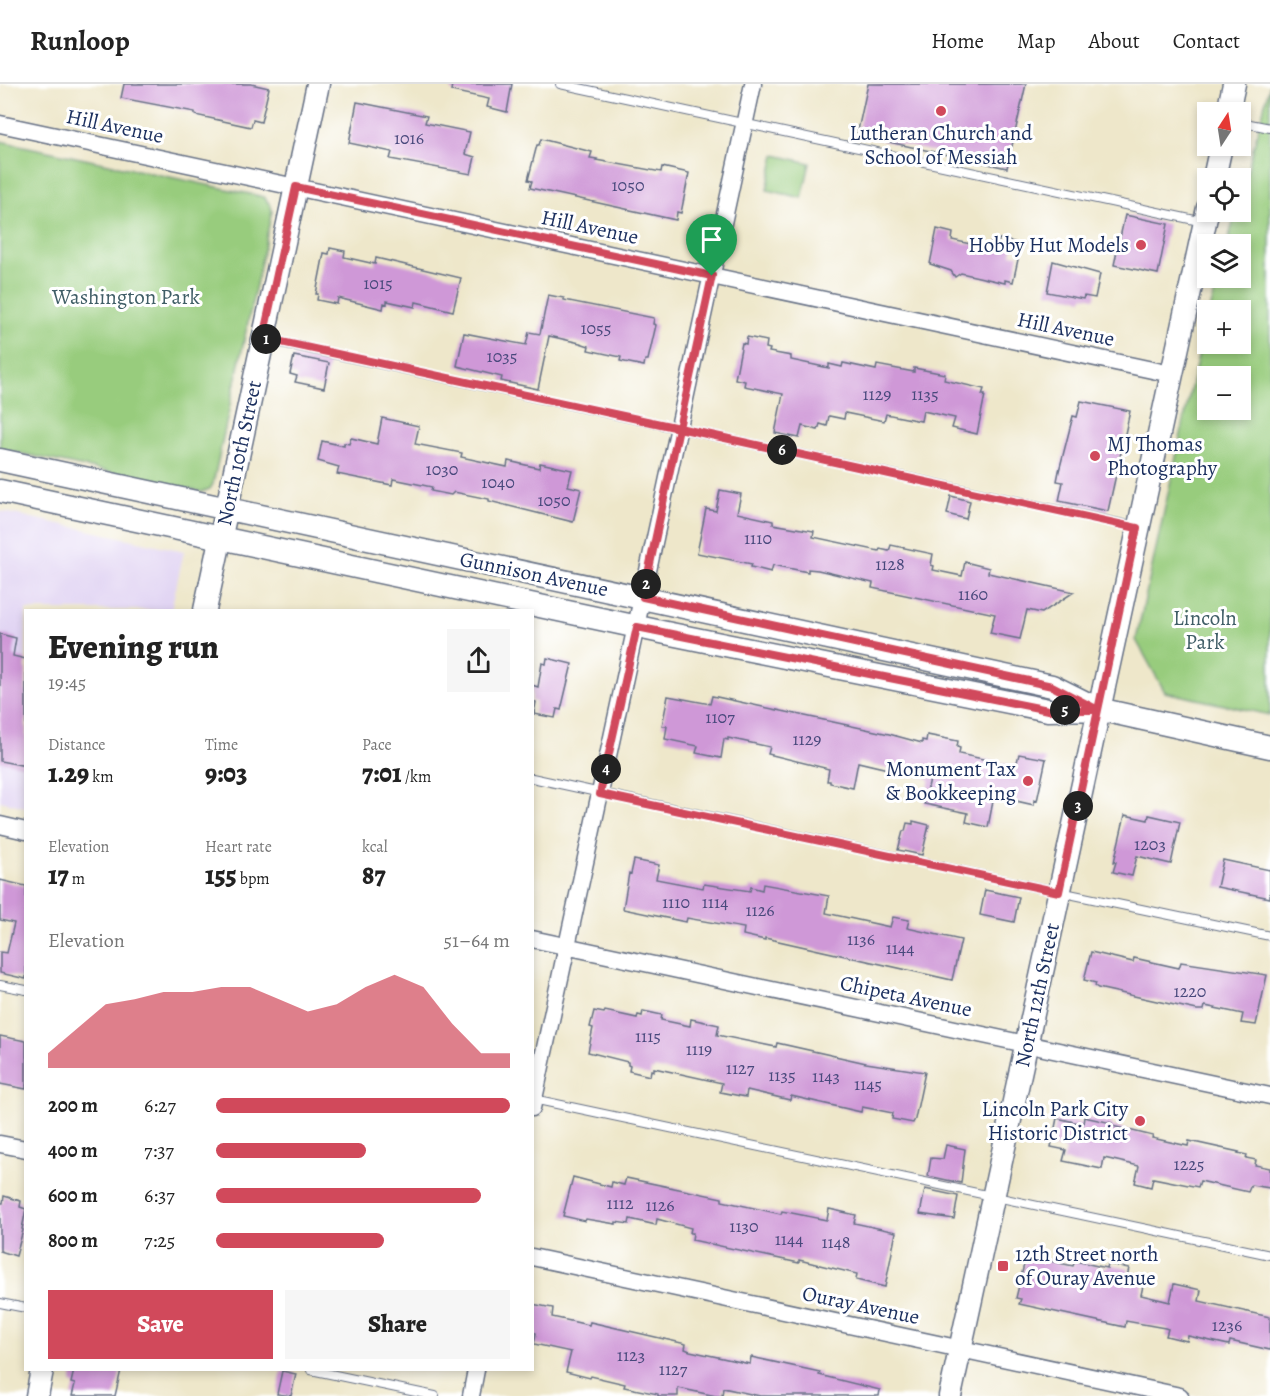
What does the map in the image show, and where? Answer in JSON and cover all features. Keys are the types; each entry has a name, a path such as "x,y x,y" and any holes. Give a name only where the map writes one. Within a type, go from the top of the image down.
{"street":[{"name":"North 10th Street","path":"205,609 318,84"},
{"path":"534,1097 753,84"},
{"path":"1230,102 1234,84"},
{"name":"Hill Avenue","path":"0,124 1171,374"},
{"name":"North 12th Street","path":"950,1396 1204,222"},
{"name":"Gunnison Avenue","path":"0,460 1052,686 1098,710"},
{"name":"Gunnison Avenue","path":"0,491 637,627 1048,710 1098,710 1270,747"},
{"path":"0,825 24,831"},
{"name":"Chipeta Avenue","path":"534,939 1270,1096"},
{"path":"0,1144 24,1149"},
{"name":"Ouray Avenue","path":"534,1257 1180,1396"},
{"path":"37,1396 42,1371"},
{"path":"471,1396 476,1371"}],"lane":[{"path":"560,84 744,124 1197,213"},
{"path":"1251,124 1270,128"},
{"path":"263,338 1137,528"},
{"path":"534,778 1270,936"},
{"path":"0,985 24,990"},
{"path":"534,1102 1036,1204 1270,1255"},
{"path":"0,1303 24,1308"},
{"path":"316,1371 435,1396"}],"shaded area":[{"path":"0,511 184,551 171,609 24,609 24,807 0,801"}],"green space":[{"name":"Lincoln Park","path":"1270,84 1270,715 1165,692 1136,640 1199,354 1251,354 1251,300 1213,300 1216,288 1251,288 1251,234 1230,234 1233,222 1251,222 1251,168 1248,168"},
{"name":"Washington Park","path":"0,141 264,197 271,206 272,211 213,484 210,489 202,492 0,449"},
{"path":"775,155 810,163 802,198 767,190"}],"building":[{"path":"124,84 251,84 269,88 261,122 253,120 251,127 195,115 195,112 121,98"},
{"path":"452,84 512,84 507,112 487,107 489,99 451,91"},
{"name":"Lutheran Church and School of Messiah","path":"868,84 1026,84 1007,168 857,135"},
{"path":"357,102 427,116 425,123 470,132 465,154 475,157 471,174 390,159 392,152 349,143"},
{"path":"541,139 592,152 590,158 596,160 661,172 662,167 689,173 681,213 677,212 676,220 530,188 532,181 528,180 537,145"},
{"name":"Hobby Hut Models","path":"1125,215 1168,224 1158,274 1114,265"},
{"path":"937,229 953,233 952,240 989,248 990,243 998,245 999,239 1014,242 1011,254 1019,255 1013,282 1005,280 1005,283 961,273 955,277 951,271 930,264"},
{"path":"330,248 345,251 344,257 375,264 376,258 461,278 453,311 416,302 415,307 387,301 383,309 338,298 337,304 317,300 318,294 316,294 324,253 329,254"},
{"path":"1053,261 1100,274 1095,298 1084,296 1083,299 1047,292"},
{"path":"548,295 654,318 653,324 656,325 648,360 645,360 644,366 620,361 621,357 588,350 589,346 580,343 549,336 538,389 501,381 502,377 457,366 464,333 526,345 529,332 540,334"},
{"path":"747,337 767,341 766,348 770,349 769,352 791,356 791,360 829,368 829,364 842,367 843,363 876,370 877,365 914,372 914,368 945,374 944,380 984,389 982,395 985,395 977,434 952,428 955,418 923,411 921,421 886,414 884,421 845,413 844,419 829,416 827,426 820,424 818,430 802,426 799,438 775,433 783,394 744,386 745,381 735,379 742,343 746,344"},
{"path":"294,356 329,363 324,388 295,382 297,376 290,374"},
{"name":"MJ Thomas Photography","path":"1081,401 1130,411 1108,511 1059,501 1063,482 1057,481 1059,471 1073,416 1077,417"},
{"path":"382,418 419,426 415,444 462,453 461,457 507,467 508,461 539,468 540,463 572,470 568,486 581,489 573,522 489,501 489,499 454,492 451,495 431,491 432,487 408,482 393,479 392,485 337,474 339,467 318,461 322,441 344,446 344,443 349,444 351,438 377,444"},
{"path":"720,490 741,494 737,513 773,521 773,524 814,531 813,537 879,551 880,549 889,551 891,545 933,554 931,565 934,566 933,570 962,576 965,562 989,568 988,573 1074,592 1042,613 1027,610 1020,639 990,633 995,614 872,588 873,583 818,570 808,569 808,572 773,565 771,572 751,567 752,564 697,553 706,509 716,511"},
{"path":"951,496 970,501 966,519 947,514"},
{"path":"0,634 16,638 13,656 24,659 24,766 0,761"},
{"path":"547,658 572,664 561,710 557,709 555,718 534,714 536,702 534,702 534,686 538,687 542,663 546,664"},
{"path":"668,696 710,704 712,696 922,743 922,740 926,741 927,735 958,741 959,754 1016,766 1019,754 1046,759 1037,801 1034,800 1034,805 994,796 988,827 966,822 968,813 924,804 930,779 858,762 853,788 827,781 829,769 768,754 770,747 728,738 728,740 724,739 721,758 696,753 698,746 665,739 667,726 662,726"},
{"path":"1125,815 1148,820 1149,815 1180,822 1171,864 1137,856 1132,876 1113,872"},
{"path":"913,821 929,825 922,855 898,850 907,823 913,824"},
{"path":"634,860 659,865 656,879 703,888 704,884 750,891 751,887 762,890 763,884 829,896 826,913 890,927 893,917 909,920 907,928 961,940 952,980 743,935 744,928 687,918 686,922 623,909 629,873 631,874"},
{"path":"1223,860 1270,870 1270,898 1217,887"},
{"path":"0,880 24,886 24,979 0,973 0,952 7,953 14,923 0,920"},
{"path":"985,890 1019,897 1014,922 980,915"},
{"path":"1091,952 1133,962 1134,958 1179,968 1181,962 1267,975 1256,1025 1241,1023 1243,1014 1205,1006 1204,1010 1197,1010 1098,988 1095,986 1096,983 1084,980"},
{"path":"594,1011 637,1018 638,1015 642,1016 643,1011 662,1015 661,1020 690,1026 691,1019 719,1025 717,1035 776,1047 777,1043 866,1063 925,1072 915,1119 913,1123 892,1119 893,1113 862,1107 861,1112 791,1096 790,1100 747,1090 746,1097 720,1092 722,1083 654,1068 650,1076 629,1071 628,1062 588,1052"},
{"path":"0,1036 24,1041 24,1089 0,1084"},
{"path":"1084,1117 1112,1123 1112,1126 1153,1136 1152,1138 1188,1146 1189,1141 1247,1155 1246,1158 1256,1160 1255,1165 1270,1168 1270,1188 1251,1185 1248,1192 1200,1181 1198,1187 1153,1178 1151,1187 1135,1183 1139,1166 1104,1158 1102,1169 1063,1161 1066,1150 1051,1147 1057,1118 1083,1124"},
{"path":"946,1145 965,1149 961,1183 928,1176 931,1158 943,1159"},
{"path":"573,1177 611,1187 612,1182 624,1185 626,1178 722,1198 722,1201 781,1214 782,1211 827,1220 829,1209 856,1215 854,1223 896,1232 885,1287 856,1280 857,1274 799,1260 799,1263 692,1240 691,1228 657,1219 656,1225 630,1219 629,1224 616,1222 616,1224 563,1216"},
{"path":"925,1189 958,1196 954,1219 920,1214"},
{"path":"4,1196 21,1201 20,1207 24,1208 23,1230 16,1256 0,1251 0,1203 3,1203"},
{"path":"1026,1256 1073,1266 1075,1261 1107,1268 1108,1264 1129,1268 1127,1277 1144,1281 1141,1295 1170,1302 1174,1284 1201,1290 1199,1301 1270,1317 1270,1350 1230,1341 1229,1345 1188,1336 1187,1341 1166,1336 1168,1329 1165,1328 1126,1321 1125,1327 1019,1304 1021,1299 1016,1298"},
{"path":"534,1304 553,1308 552,1317 589,1325 590,1322 686,1344 685,1349 690,1351 750,1364 751,1357 820,1372 819,1375 880,1390 879,1396 760,1396 723,1388 722,1396 716,1396 678,1388 678,1396 658,1396 658,1394 624,1387 625,1384 566,1372 571,1352 534,1344 536,1333 534,1332"},
{"path":"74,1371 121,1371 115,1396 72,1396 75,1384 71,1383"},
{"path":"282,1371 296,1374 291,1396 277,1394"}],"place":[{"name":"Lutheran Church and School of Messiah","path":"941,111"},
{"name":"Hobby Hut Models","path":"1141,245"},
{"name":"MJ Thomas Photography","path":"1095,456"},
{"name":"Monument Tax & Bookkeeping","path":"1028,781"},
{"name":"Lincoln Park City Historic District","path":"1140,1121"},
{"name":"12th Street north of Ouray Avenue","path":"1003,1266"}],"route":[{"path":"712,276 296,187 263,338 679,428 643,597 1052,686 1098,710 1059,892 600,794 637,627 1048,710 1098,710 1137,528 679,428 712,276"}]}
